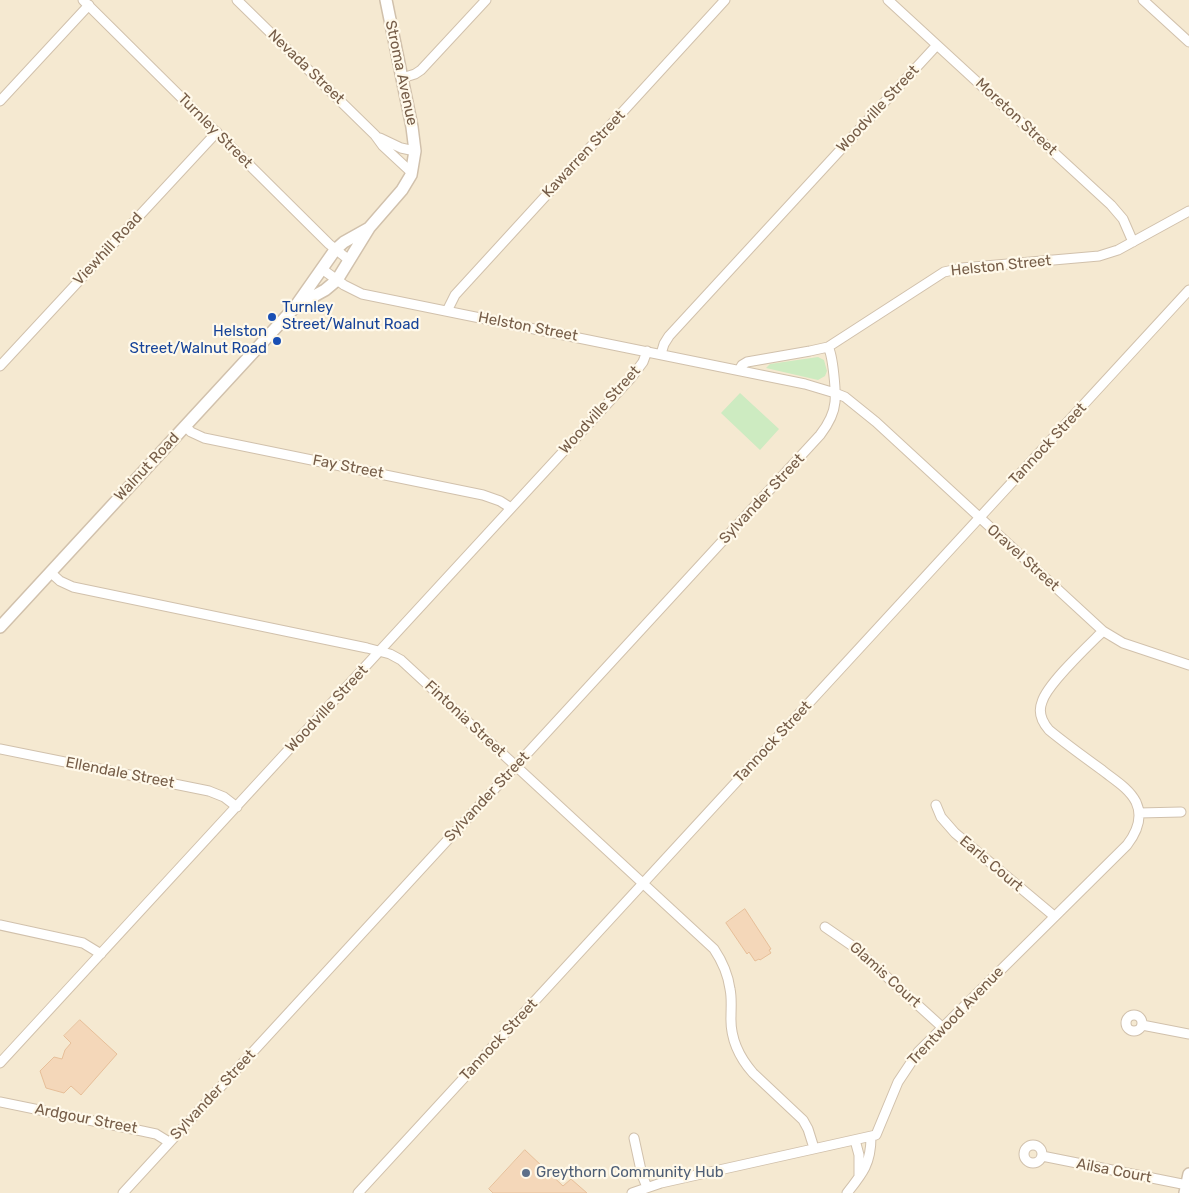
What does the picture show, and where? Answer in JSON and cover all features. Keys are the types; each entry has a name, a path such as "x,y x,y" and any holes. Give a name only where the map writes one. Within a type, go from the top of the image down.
{"street":[{"name":"Nevada Street","path":"237,0 411,172"},
{"name":"Stroma Avenue","path":"386,0 412,126 414,148"},
{"path":"402,78 421,70 486,0"},
{"name":"Kawarren Street","path":"447,311 455,294 725,0"},
{"name":"Moreton Street","path":"888,0 1111,205 1123,219 1133,242"},
{"path":"1143,0 1189,42"},
{"path":"0,101 86,3"},
{"name":"Turnley Street","path":"86,3 335,250 349,260"},
{"name":"Woodville Street","path":"662,354 664,344 669,336 937,45"},
{"name":"Viewhill Road","path":"0,366 217,132"},
{"name":"Nevada Street","path":"375,135 401,148 414,148"},
{"name":"Walnut Road","path":"295,307 325,290 337,280 369,228 407,184 411,172 414,148"},
{"name":"Helston Street","path":"739,370 747,362 828,347 938,276 952,270 1099,256 1118,250 1189,212"},
{"name":"Walnut Road","path":"0,627 295,307 335,250 344,242 369,228"},
{"name":"Helston Street","path":"322,269 353,291 362,294 739,370 835,393 854,404 876,422"},
{"name":"Tannock Street","path":"358,1193 1189,290"},
{"name":"Sylvander Street","path":"123,1193 820,435 833,411 835,402 831,351 828,347"},
{"name":"Woodville Street","path":"0,1063 635,373 643,362 647,351"},
{"name":"Oravel Street","path":"876,422 1103,631 1123,642 1189,665"},
{"name":"Fay Street","path":"185,426 191,432 204,438 483,495 500,501 511,508"},
{"name":"Fintonia Street","path":"50,572 60,581 73,587 380,651 401,660 707,942 726,970 731,990 731,1028 736,1046 746,1065 753,1073 803,1120 814,1148"},
{"path":"1103,631 1045,694 1040,706 1042,719 1049,730 1128,791 1135,801 1139,813 1181,812"},
{"name":"Ellendale Street","path":"0,749 209,791 224,797 237,807"},
{"name":"Earls Court","path":"936,805 941,817 954,833 1054,916"},
{"name":"Trentwood Avenue","path":"871,1137 879,1131 889,1100 904,1070 918,1052 1127,845 1138,826 1139,813"},
{"path":"0,925 83,943 101,954"},
{"name":"Glamis Court","path":"825,927 854,947 942,1027"},
{"path":"1142,1025 1189,1034"},
{"name":"Ardgour Street","path":"0,1102 142,1130 156,1134 169,1142"},
{"path":"632,1193 647,1187 814,1148 871,1137 870,1157 867,1164 847,1193"},
{"path":"634,1138 642,1175 647,1187"},
{"path":"856,1140 859,1155 859,1176"},
{"name":"Ailsa Court","path":"1042,1156 1187,1184"}],"shaded area":[{"path":"0,0 1189,0 1189,1193 0,1193"}],"green space":[{"path":"818,357 824,360 827,371 825,376 818,380 766,368 770,364"},
{"path":"740,393 779,429 760,450 721,413"}],"building":[{"path":"745,909 771,949 769,950 771,953 760,960 755,961 749,952 747,954 726,923"},
{"path":"80,1020 117,1054 81,1095 71,1086 64,1093 46,1088 40,1071 54,1057 62,1059 65,1050 71,1043 64,1036"},
{"name":"Greythorn Community Hub","path":"525,1150 563,1186 571,1179 587,1193 493,1193 489,1189"}],"place":[{"name":"Turnley Street/Walnut Road","path":"272,317"},
{"name":"Helston Street/Walnut Road","path":"277,341"},
{"name":"Greythorn Community Hub","path":"526,1173"}]}
